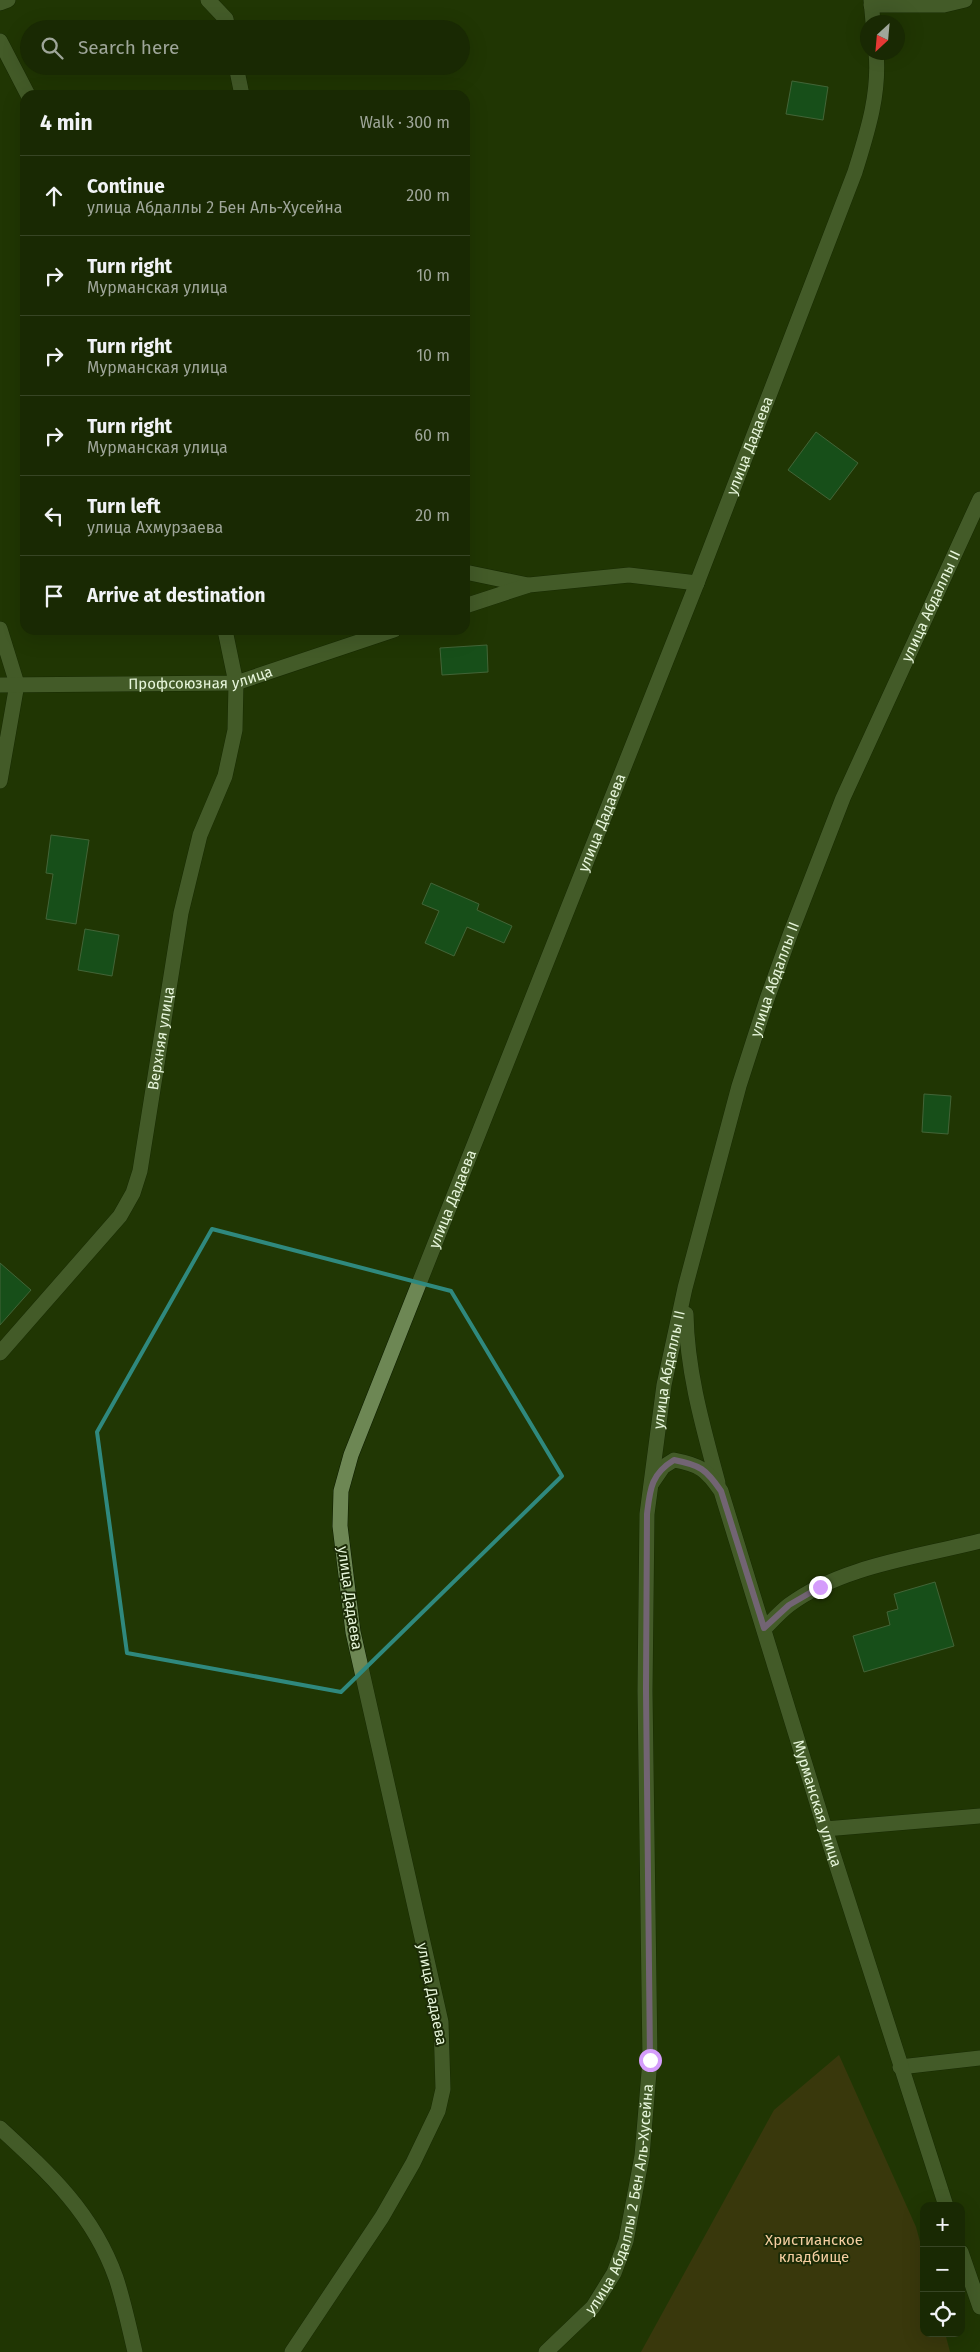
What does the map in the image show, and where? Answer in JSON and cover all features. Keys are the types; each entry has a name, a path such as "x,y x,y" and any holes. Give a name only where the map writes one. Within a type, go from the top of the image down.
{"street":[{"path":"0,3 8,0"},
{"path":"208,0 226,20"},
{"path":"871,3 944,5 964,0"},
{"path":"0,41 25,90"},
{"name":"улица Дадаева","path":"292,2352 382,2217 413,2163 438,2111 443,2090 441,2022 352,1632 340,1526 341,1491 351,1455 697,583 855,172 871,118 878,70 877,60"},
{"path":"238,75 241,90"},
{"name":"улица Абдаллы II","path":"650,1486 664,1385 685,1288 739,1086 785,948 844,798 979,506"},
{"path":"470,573 529,585"},
{"path":"470,604 529,585 629,575 697,583"},
{"path":"0,629 17,684 0,781"},
{"name":"Верхняя улица","path":"0,1353 102,1238 120,1216 133,1193 146,1143 181,913 200,835 225,776 235,730 236,683 226,635"},
{"name":"Профсоюзная улица","path":"0,685 236,683 379,635"},
{"path":"685,1288 687,1351 700,1415 721,1491"},
{"name":"Мурманская улица","path":"650,1486 663,1467 674,1460 693,1463 708,1472 721,1491 825,1829 868,1958 900,2067 945,2202"},
{"name":"улица Абдаллы 2 Бен Аль-Хусейна","path":"546,2352 593,2307 614,2273 626,2242 642,2156 650,2060 646,1676 647,1514 650,1486"},
{"path":"764,1628 789,1605 820,1587 849,1574 980,1541"},
{"path":"825,1829 980,1816"},
{"path":"900,2067 980,2058"},
{"path":"0,2128 58,2181 90,2223 115,2277 135,2352"},
{"path":"965,2264 980,2307"}],"highlighted area":[{"path":"212,1229 451,1291 562,1476 341,1692 127,1653 97,1432"}],"green space":[{"name":"Христианское кладбище","path":"839,2055 916,2227 920,2242 920,2337 946,2337 950,2352 641,2352 774,2110"}],"building":[{"path":"792,81 828,87 823,120 786,114"},
{"path":"816,432 858,463 830,500 788,470"},
{"path":"487,645 488,672 442,675 440,648"},
{"path":"51,835 89,840 76,924 46,919 53,874 46,873"},
{"path":"431,883 479,904 477,910 512,926 504,943 467,927 454,956 425,943 439,911 422,904"},
{"path":"85,929 119,935 112,976 78,970"},
{"path":"924,1094 951,1096 948,1134 922,1132"},
{"path":"0,1263 31,1290 0,1325"},
{"path":"935,1582 954,1646 864,1672 853,1636 890,1625 887,1612 898,1609 894,1594"}],"route":[{"path":"650,2060 646,1690 647,1514 650,1486 663,1467 674,1460 693,1463 708,1472 721,1491 764,1628 789,1605 820,1587"}]}
